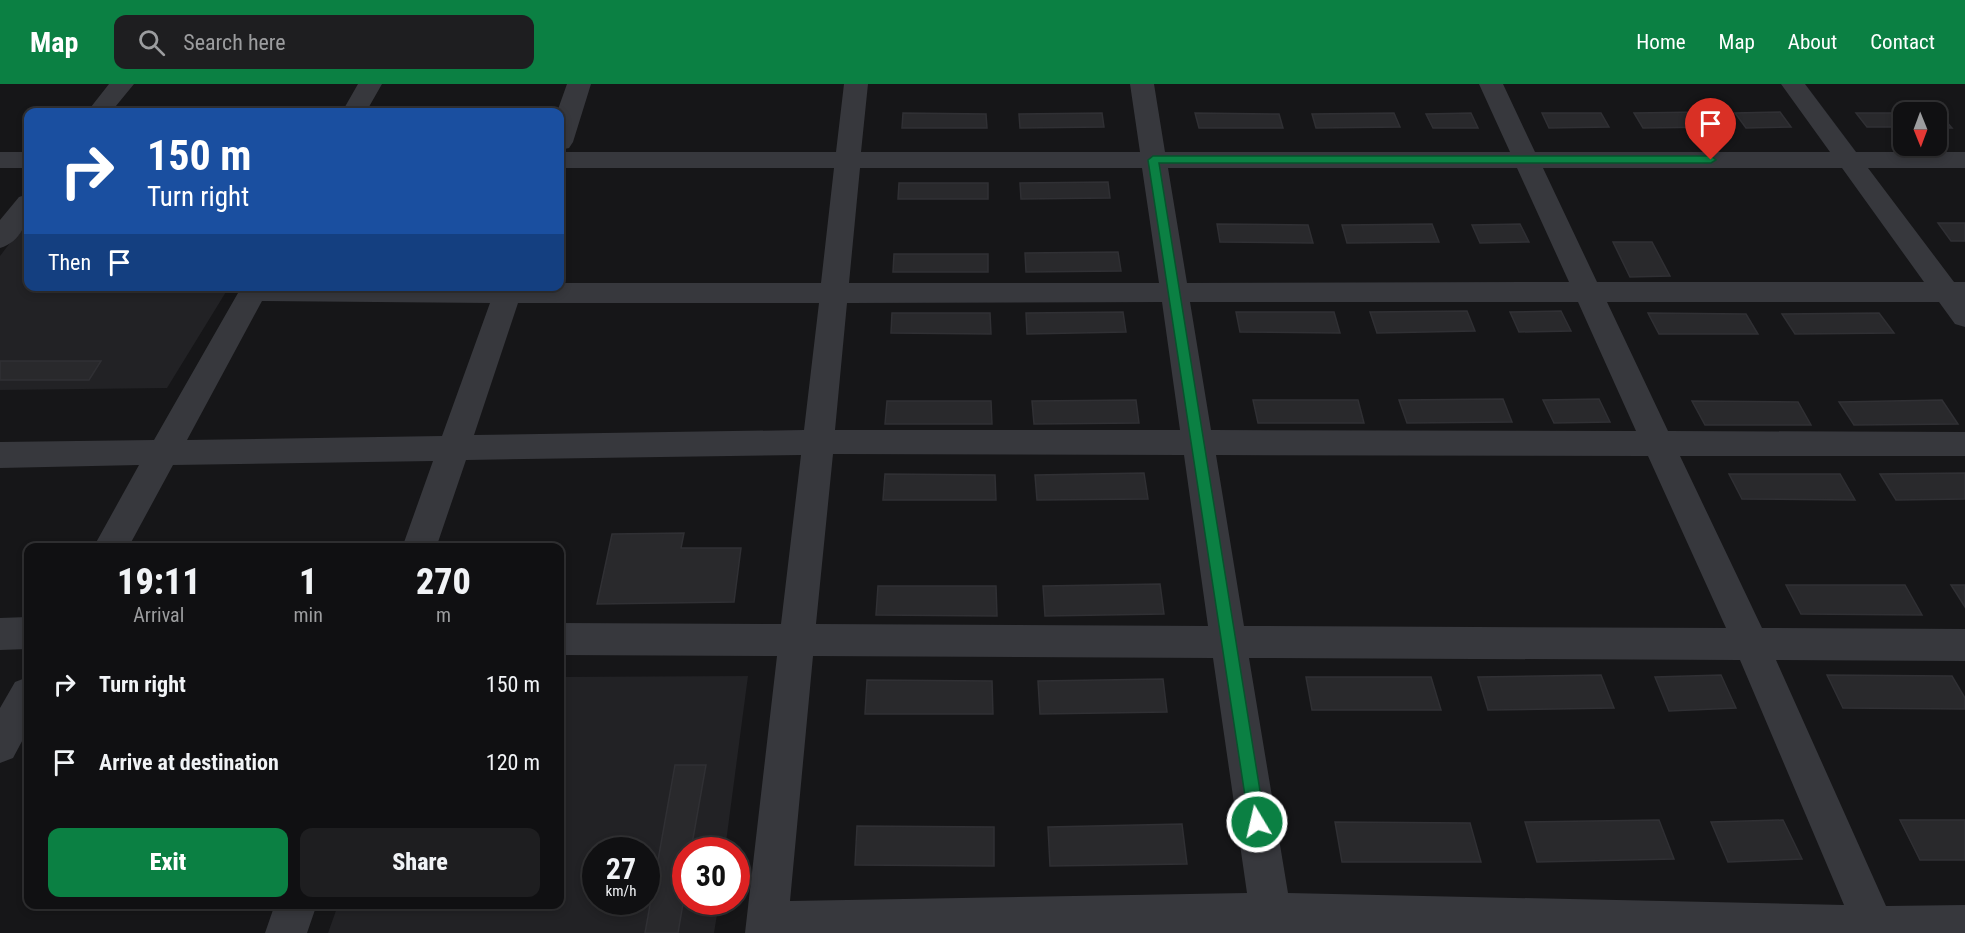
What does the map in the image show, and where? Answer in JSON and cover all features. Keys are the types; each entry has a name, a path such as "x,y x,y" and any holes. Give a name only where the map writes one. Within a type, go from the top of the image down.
{"street":[{"path":"102,108 122,84"},
{"path":"356,108 370,84"},
{"path":"564,130 579,84"},
{"path":"856,84 767,927 1273,923 1875,930 1965,926"},
{"path":"1142,84 1273,923"},
{"path":"1491,84 1751,644 1875,930"},
{"path":"1793,84 1849,160 1956,292 1965,317"},
{"path":"0,160 24,160"},
{"path":"564,160 1965,160"},
{"path":"0,239 24,207"},
{"path":"564,290 1956,292"},
{"path":"113,543 254,291"},
{"path":"421,543 508,291"},
{"path":"0,455 819,442 1965,444"},
{"path":"0,634 24,633"},
{"path":"564,639 1965,645"},
{"path":"0,745 24,701"},
{"path":"286,933 294,909"}],"shaded area":[{"path":"24,224 24,291 227,291 167,388 0,390 0,256"},
{"path":"748,676 727,837 672,837 672,915 717,915 714,933 328,933 337,909 564,909 564,677"}],"building":[{"path":"1703,112 1713,127 1643,128 1634,113"},
{"path":"1780,112 1791,127 1746,128 1735,113"},
{"path":"903,113 986,114 987,128 902,128"},
{"path":"1102,113 1104,127 1020,128 1019,114"},
{"path":"1195,113 1279,114 1283,128 1199,128"},
{"path":"1394,113 1400,127 1316,128 1312,114"},
{"path":"1471,113 1478,128 1433,128 1426,114"},
{"path":"1542,113 1601,113 1609,127 1549,128"},
{"path":"1856,113 1893,113 1893,127 1867,127"},
{"path":"1108,182 1110,198 1021,199 1020,183"},
{"path":"899,183 988,183 988,199 898,199"},
{"path":"1938,223 1965,223 1965,241 1951,241"},
{"path":"1217,224 1308,225 1313,243 1220,242"},
{"path":"1432,224 1439,242 1347,243 1342,225"},
{"path":"1520,224 1529,242 1480,243 1472,225"},
{"path":"1613,242 1652,242 1670,276 1630,277"},
{"path":"1118,252 1121,271 1026,272 1025,253"},
{"path":"894,254 988,254 988,272 893,272"},
{"path":"1467,311 1475,331 1377,333 1370,312"},
{"path":"1561,311 1571,331 1519,332 1510,312"},
{"path":"1123,312 1126,332 1027,334 1026,313"},
{"path":"1236,312 1334,312 1340,333 1240,332"},
{"path":"892,313 990,313 991,334 891,333"},
{"path":"1648,313 1746,314 1758,334 1659,334"},
{"path":"1879,313 1894,333 1795,334 1782,314"},
{"path":"0,361 101,361 89,380 0,380"},
{"path":"1503,399 1512,422 1407,423 1399,400"},
{"path":"1599,399 1610,422 1554,423 1543,400"},
{"path":"1136,400 1139,423 1034,424 1032,401"},
{"path":"1253,400 1358,400 1364,423 1258,423"},
{"path":"1942,400 1958,424 1854,425 1839,402"},
{"path":"887,401 991,401 992,424 885,424"},
{"path":"1692,401 1798,402 1811,425 1705,425"},
{"path":"1144,473 1148,499 1037,500 1035,475"},
{"path":"1965,473 1965,499 1896,500 1880,474"},
{"path":"885,474 995,475 996,500 883,500"},
{"path":"1729,474 1840,474 1855,500 1742,499"},
{"path":"684,533 681,548 741,548 734,602 597,604 612,534"},
{"path":"1160,584 1164,614 1045,616 1043,586"},
{"path":"1786,585 1905,585 1922,615 1801,614"},
{"path":"1951,585 1965,585 1965,607"},
{"path":"878,586 996,586 997,616 876,615"},
{"path":"1601,675 1614,708 1488,710 1478,677"},
{"path":"1721,675 1736,708 1669,711 1655,677"},
{"path":"1827,675 1952,676 1965,698 1965,709 1843,708"},
{"path":"1306,677 1431,677 1441,710 1312,710"},
{"path":"1163,679 1167,712 1040,714 1038,681"},
{"path":"867,680 992,681 993,714 865,714"},
{"path":"675,765 706,765 693,837 672,837 672,915 681,915 678,933 645,933 648,915 660,915 660,849"},
{"path":"1659,820 1674,859 1537,862 1525,822"},
{"path":"1783,820 1802,859 1728,862 1711,822"},
{"path":"1900,820 1965,820 1965,860 1920,860"},
{"path":"1335,822 1470,823 1481,862 1342,862"},
{"path":"1182,824 1187,864 1050,866 1048,827"},
{"path":"857,826 994,827 994,866 855,865"}],"route":[{"path":"1257,822 1153,160 1711,160"}]}
